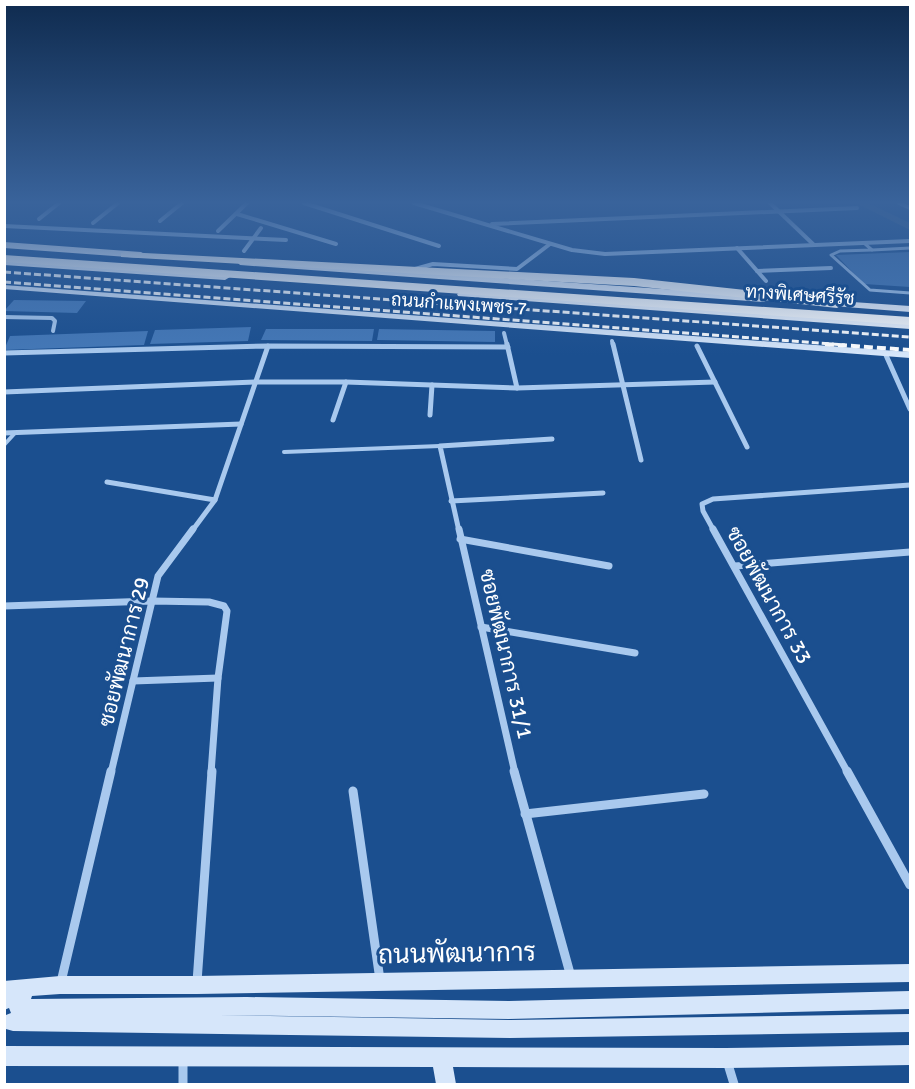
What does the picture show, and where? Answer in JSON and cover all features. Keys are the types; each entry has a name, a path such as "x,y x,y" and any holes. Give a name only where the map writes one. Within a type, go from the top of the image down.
{"highway":[{"path":"5,254 265,260 634,282 837,304"},
{"name":"ทางพิเศษศรีรัช","path":"5,254 910,311"},
{"name":"ทางพิเศษศรีรัช","path":"5,254 910,321"}],"main road":[{"path":"5,254 397,274 910,311"},
{"path":"5,254 910,326"},
{"name":"ถนนกำแพงเพชร 7","path":"4,287 910,355"},
{"name":"ถนนพัฒนาการ","path":"4,990 60,985 197,985 910,973"},
{"path":"12,1010 32,989"},
{"path":"12,1010 247,1006 509,1010 910,999"},
{"path":"12,1010 510,1029 910,1023"},
{"path":"4,1056 726,1058 910,1055"},
{"path":"441,1058 446,1084"}],"street":[{"path":"397,274 433,264 517,269 537,254"},
{"path":"742,254 766,282"},
{"path":"757,271 831,268"},
{"path":"4,317 52,318 55,321 53,331"},
{"path":"504,333 517,388"},
{"path":"612,341 641,460"},
{"path":"4,353 268,346 508,347"},
{"name":"ซอยพัฒนาการ 29","path":"60,985 158,576 215,500 268,346"},
{"path":"697,346 747,447"},
{"path":"885,353 910,409"},
{"path":"4,392 255,382 346,382 517,388 715,382"},
{"path":"333,420 346,382"},
{"path":"430,415 432,385"},
{"path":"4,433 241,424"},
{"path":"440,446 552,439"},
{"name":"ซอยพัฒนาการ 31/1","path":"440,446 525,814 571,978"},
{"path":"107,482 215,500"},
{"name":"ซอยพัฒนาการ 33","path":"910,485 713,499 702,504 703,511 910,885"},
{"path":"451,501 603,493"},
{"path":"460,539 609,566"},
{"path":"735,566 910,552"},
{"path":"4,606 153,601 209,602 224,606 227,611 218,678 197,985"},
{"path":"481,627 635,653"},
{"path":"133,681 218,678"},
{"path":"353,791 380,981"},
{"path":"525,814 704,794"},
{"path":"183,1058 183,1084"},
{"path":"726,1058 734,1084"}],"lane":[{"path":"834,254 831,255 870,290 910,293"},
{"path":"4,445 15,433"},
{"path":"284,452 440,446"}],"building":[{"path":"910,254 910,287 864,284 836,255"},
{"path":"14,300 86,301 77,313 4,311"},
{"path":"251,327 248,341 150,344 155,330"},
{"path":"266,329 374,329 372,341 261,340"},
{"path":"379,329 495,331 495,342 377,340"},
{"path":"148,331 144,345 4,350 10,336"}],"railway":[{"path":"4,272 910,337"},
{"path":"4,282 845,345"},
{"path":"825,344 910,350"}]}
